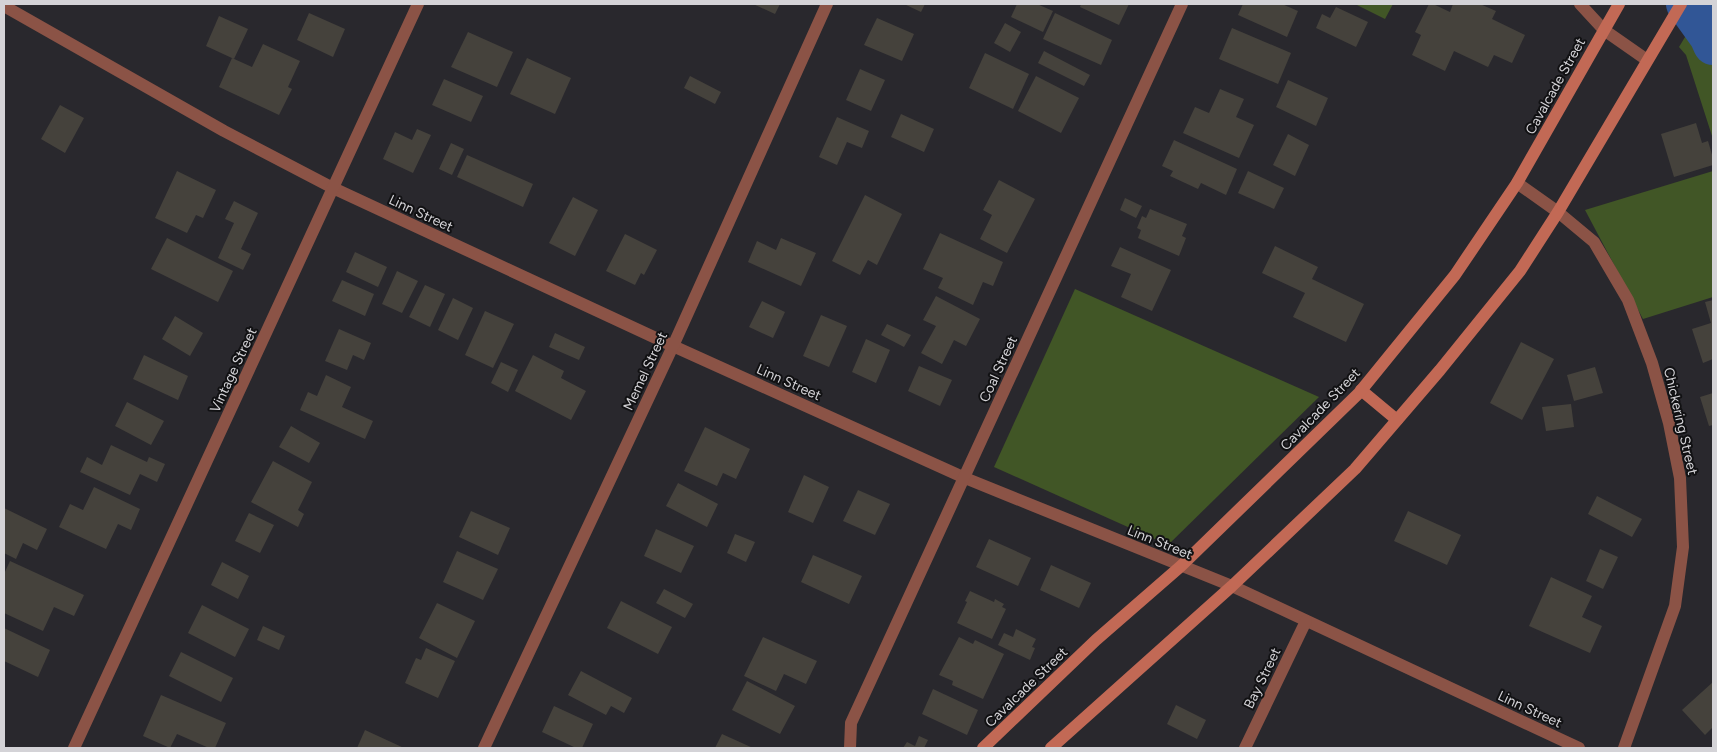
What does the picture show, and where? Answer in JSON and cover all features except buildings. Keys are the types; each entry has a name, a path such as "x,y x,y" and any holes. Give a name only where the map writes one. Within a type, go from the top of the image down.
{"main road":[{"name":"Cavalcade Street","path":"983,748 1096,640 1181,566 1361,390 1454,275 1517,183 1619,4"},
{"path":"1051,748 1232,586 1355,469 1398,420 1520,271 1558,212 1681,4"},
{"path":"1361,390 1398,420"}],"street":[{"name":"Vintage Street","path":"74,748 418,4"},
{"name":"Memel Street","path":"484,748 673,346 827,4"},
{"name":"Coal Street","path":"850,748 851,723 1182,4"},
{"path":"1580,4 1604,30 1647,60"},
{"name":"Linn Street","path":"8,8 216,126 333,188 673,346 965,478 1232,586 1580,748"},
{"name":"Chickering Street","path":"1517,183 1558,212 1594,242 1628,300 1652,363 1669,423 1680,478 1683,547 1675,606 1624,748"},
{"name":"Bay Street","path":"1245,748 1306,621"}],"green space":[{"path":"1355,4 1393,4 1385,19"},
{"path":"1705,4 1713,4 1713,139 1686,55 1679,47"},
{"path":"1713,171 1713,297 1643,319 1585,210"},
{"path":"1075,289 1319,397 1168,545 994,467"}],"waterway":[{"path":"1686,4 1709,36 1713,45"}]}
